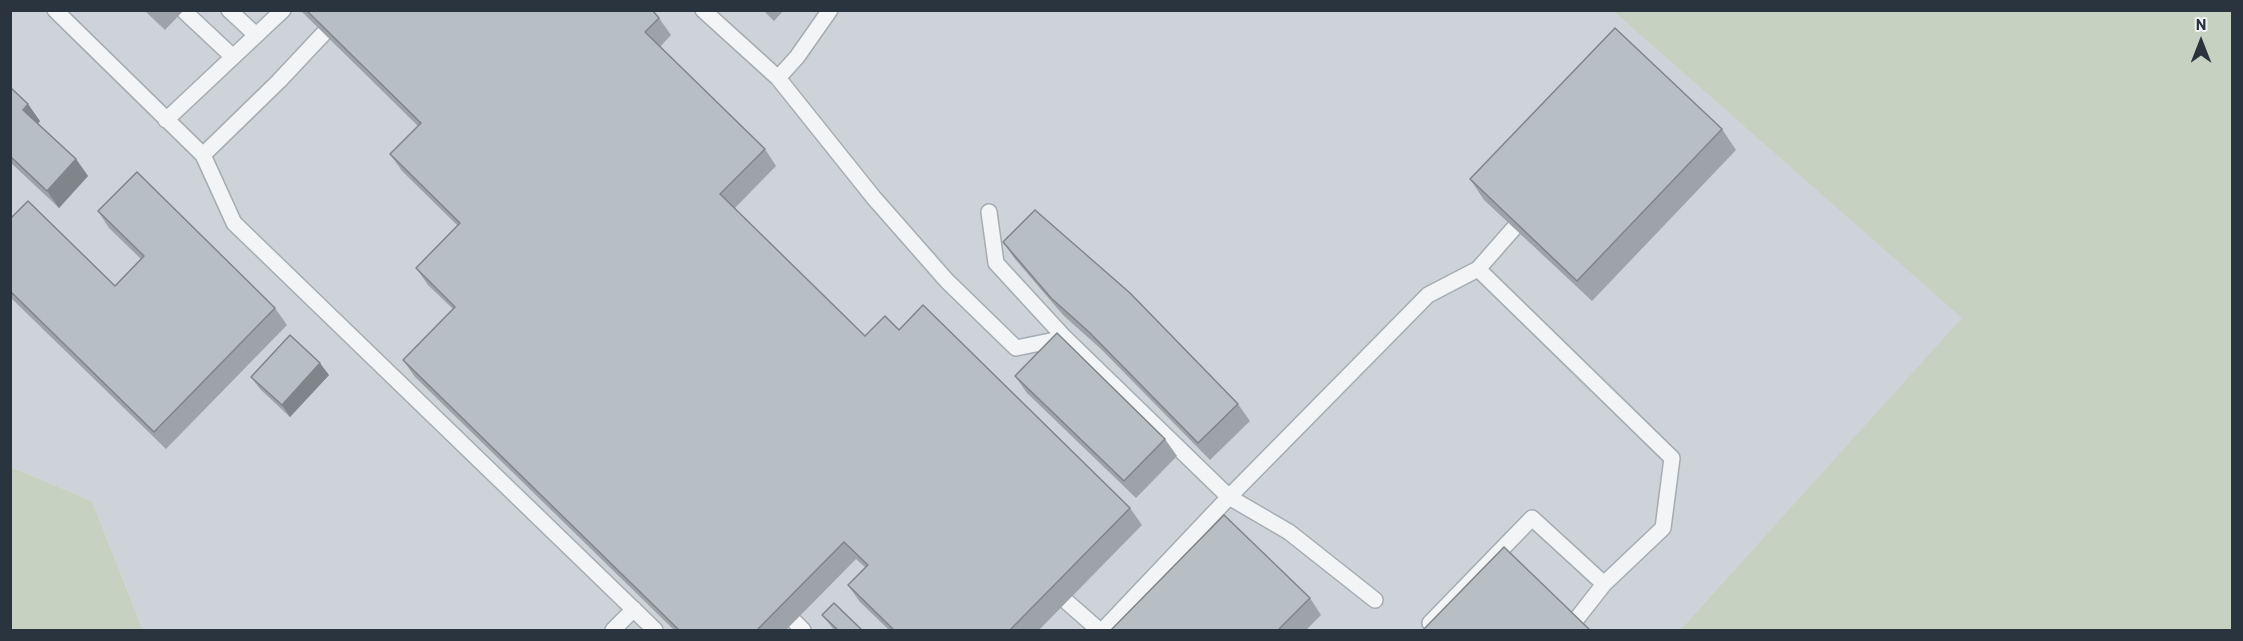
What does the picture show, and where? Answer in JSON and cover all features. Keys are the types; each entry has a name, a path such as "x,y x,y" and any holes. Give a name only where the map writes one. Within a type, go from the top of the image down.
{"lane":[{"path":"56,10 202,155 234,223 655,630"},
{"path":"229,10 256,34"},
{"path":"166,120 283,10"},
{"path":"703,10 778,78 874,198 947,281 1016,348 1065,338"},
{"path":"778,78 797,57 830,10"},
{"path":"184,11 232,56"},
{"path":"202,155 279,81 324,33"},
{"path":"989,212 996,263 1065,338 1229,497 1289,532 1375,600"},
{"path":"1067,602 1101,630 1428,295 1478,269 1514,228"},
{"path":"1478,269 1672,458 1663,528 1604,584 1575,621"},
{"path":"1430,623 1532,518 1604,584"},
{"path":"612,630 634,609"}],"shaded area":[{"path":"10,11 1613,11 1963,318 1680,630 143,630 92,501 11,467"}],"green space":[{"path":"1613,11 2232,11 2232,630 1680,630 1962,318"},
{"path":"11,467 92,501 143,630 11,630"}],"building":[{"path":"306,10 652,10 659,18 645,32 765,149 720,194 865,336 885,316 899,330 923,305 1130,508 1010,630 894,630 848,585 868,565 844,542 757,630 679,630 403,360 455,307 416,268 460,223 390,154 421,123"},
{"path":"1615,28 1722,129 1577,281 1470,179"},
{"path":"10,87 28,104 23,110 76,159 47,191 10,156"},
{"path":"137,172 275,308 154,432 10,291 10,219 28,201 115,286 144,256 98,211"},
{"path":"1035,210 1130,293 1238,404 1198,443 1089,332 1051,298 1003,242"},
{"path":"1057,333 1165,439 1124,481 1015,376"},
{"path":"290,335 320,363 282,405 251,377"},
{"path":"1224,515 1310,598 1278,630 1111,630"},
{"path":"1504,547 1590,630 1423,630"},
{"path":"834,603 862,630 838,630 822,615"}]}
